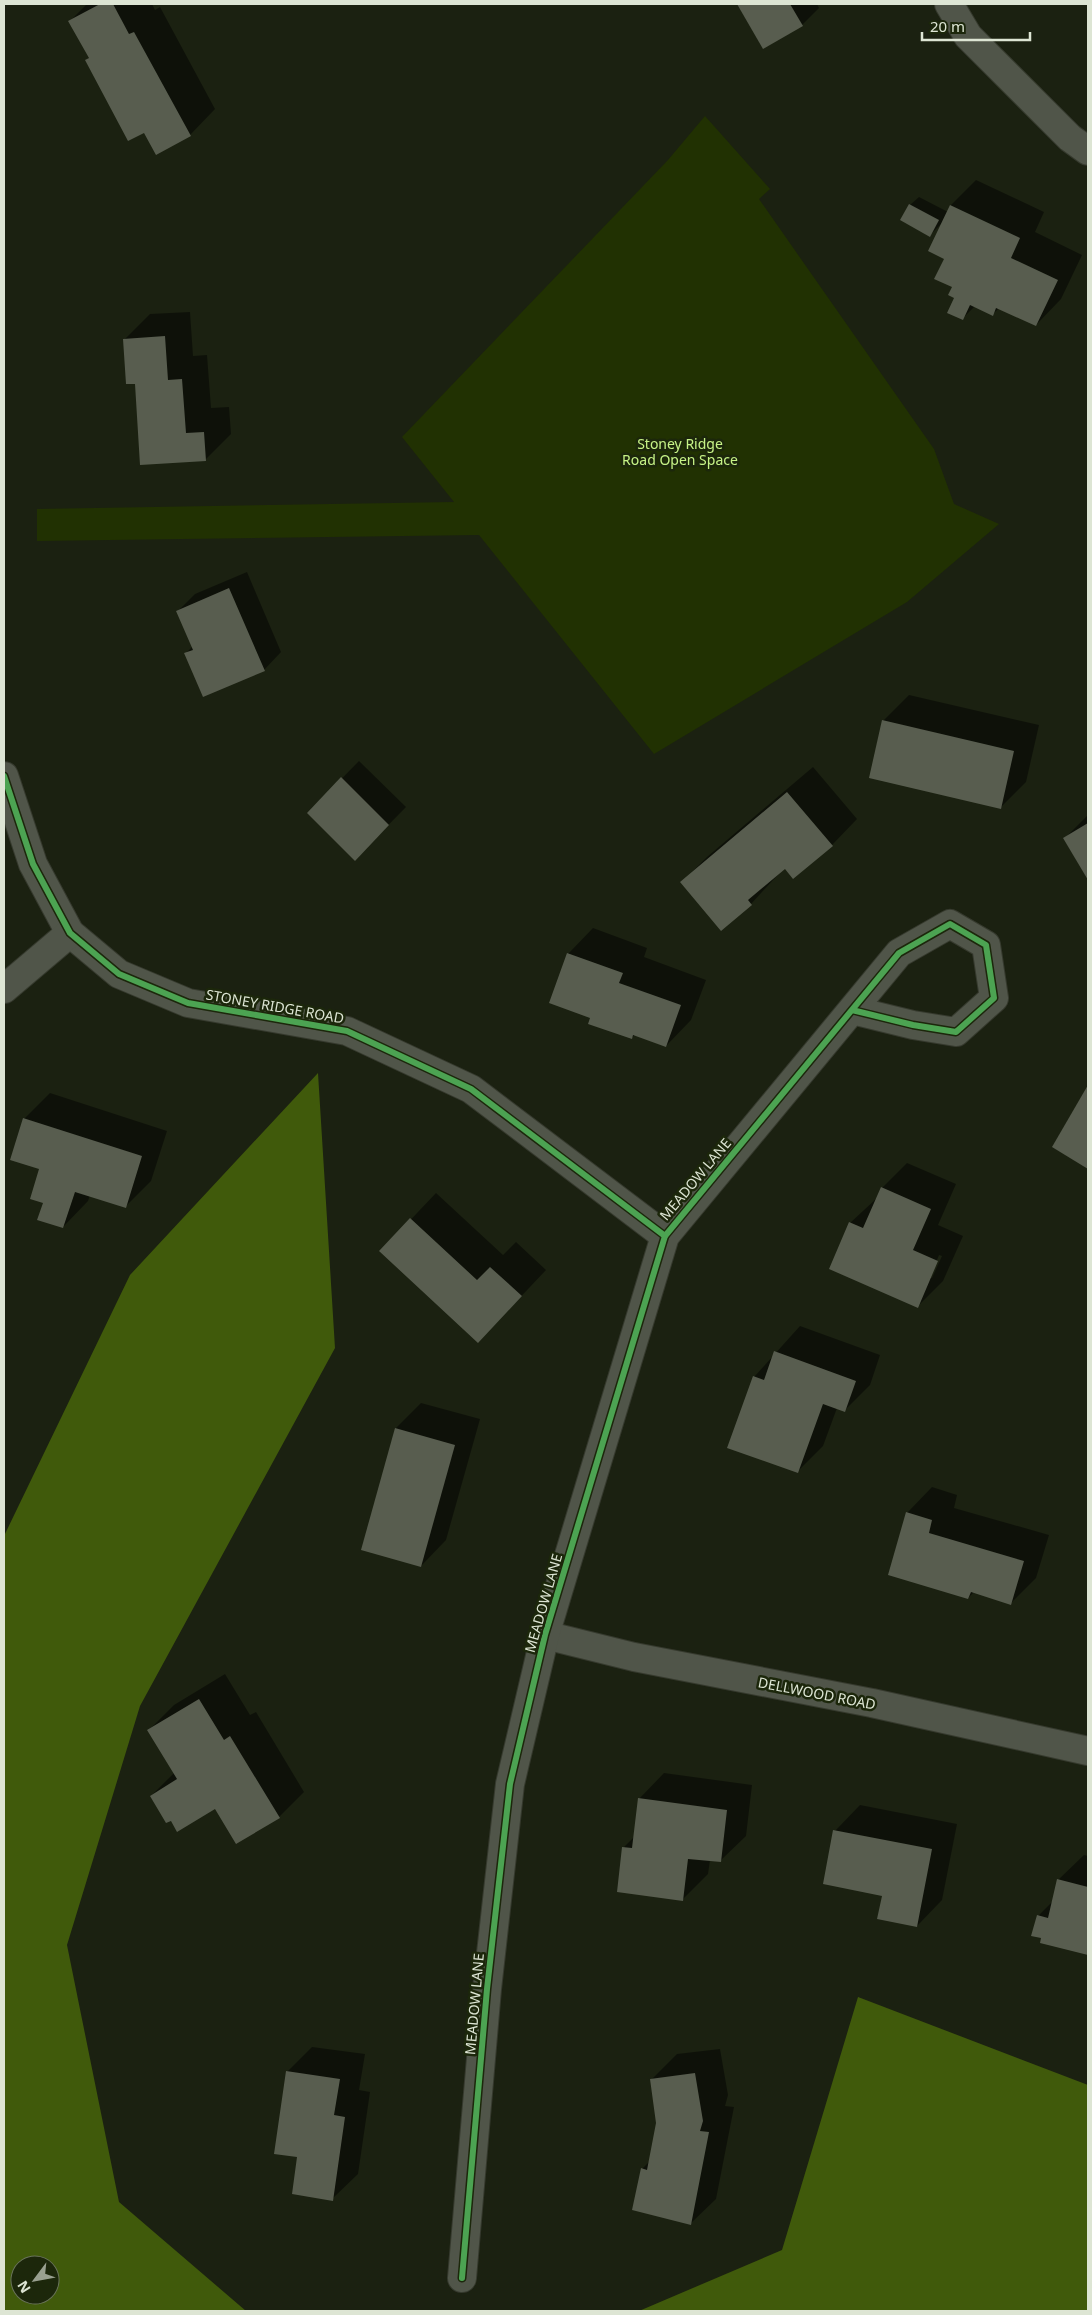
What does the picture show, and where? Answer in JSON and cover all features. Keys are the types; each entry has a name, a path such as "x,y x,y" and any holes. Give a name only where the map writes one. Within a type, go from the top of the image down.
{"street":[{"path":"948,4 968,36 1070,138 1088,152"},
{"name":"STONEY RIDGE ROAD","path":"4,776 33,864 70,933 119,974 188,1003 347,1032 471,1090 665,1236"},
{"name":"MEADOW LANE","path":"462,2278 487,1989 510,1784 545,1635 665,1236 852,1010 899,954 950,924 986,945 994,998 956,1032 913,1025 852,1010"},
{"path":"4,989 70,933"},
{"name":"DELLWOOD ROAD","path":"545,1635 634,1657 872,1703 1088,1751"}],"green space":[{"name":"Stoney Ridge Road Open Space","path":"705,116 770,189 759,199 934,449 954,504 999,524 907,602 654,754 479,535 37,541 37,509 454,502 402,437 668,160"},
{"path":"318,1073 335,1348 140,1706 67,1945 119,2202 246,2311 4,2311 4,1536 130,1275"},
{"path":"858,1997 1088,2085 1088,2311 639,2311 782,2250"}],"building":[{"path":"100,4 113,4 129,34 134,32 191,136 156,155 144,133 128,141 85,60 89,58 68,21"},
{"path":"737,4 790,4 803,26 763,49"},
{"path":"909,204 939,220 930,237 900,220"},
{"path":"950,205 1020,238 1011,258 1058,280 1036,326 996,308 993,316 970,305 963,320 947,313 954,298 948,295 952,287 934,279 944,259 928,251"},
{"path":"165,336 168,380 182,379 186,433 204,432 206,461 140,465 135,384 126,384 123,339"},
{"path":"229,588 265,671 203,697 184,653 193,650 176,611"},
{"path":"882,720 1014,751 1001,809 869,778"},
{"path":"341,777 389,825 355,861 307,813"},
{"path":"787,792 833,846 793,879 785,869 748,900 752,905 721,931 680,882"},
{"path":"1088,823 1088,880 1063,838"},
{"path":"567,953 623,973 619,983 681,1005 666,1047 633,1035 632,1039 588,1024 590,1018 549,1003"},
{"path":"1088,1085 1088,1169 1052,1147"},
{"path":"23,1118 142,1156 126,1208 75,1192 63,1228 37,1220 43,1203 30,1199 39,1169 10,1160"},
{"path":"881,1187 931,1209 913,1250 938,1261 918,1308 829,1269 849,1222 863,1228"},
{"path":"410,1218 477,1280 490,1267 522,1296 478,1343 379,1251"},
{"path":"774,1351 856,1381 845,1412 823,1404 798,1473 727,1448 753,1376 764,1380"},
{"path":"395,1428 455,1445 421,1567 361,1550"},
{"path":"906,1512 932,1520 929,1533 1024,1561 1011,1605 971,1592 968,1599 888,1575"},
{"path":"199,1699 224,1740 230,1736 280,1818 236,1844 215,1809 177,1832 171,1821 166,1823 150,1796 177,1779 147,1730"},
{"path":"638,1798 727,1810 721,1862 688,1859 683,1901 617,1892 622,1847 632,1848"},
{"path":"833,1830 932,1849 917,1927 877,1919 882,1896 823,1884"},
{"path":"1057,1879 1088,1887 1088,1955 1040,1943 1041,1938 1031,1936 1037,1915 1048,1918"},
{"path":"286,2071 340,2079 334,2115 345,2117 333,2201 292,2194 297,2157 274,2154"},
{"path":"695,2073 703,2121 700,2131 709,2132 691,2225 632,2210 641,2168 647,2170 656,2123 650,2079"}],"cycle path":[{"path":"4,776 33,864 70,933 119,974 188,1003 347,1031 471,1089 665,1236"},
{"path":"462,2278 487,1989 510,1784 545,1635 665,1236 899,953 950,924 986,945 994,998 956,1032 913,1025 852,1010"}]}
